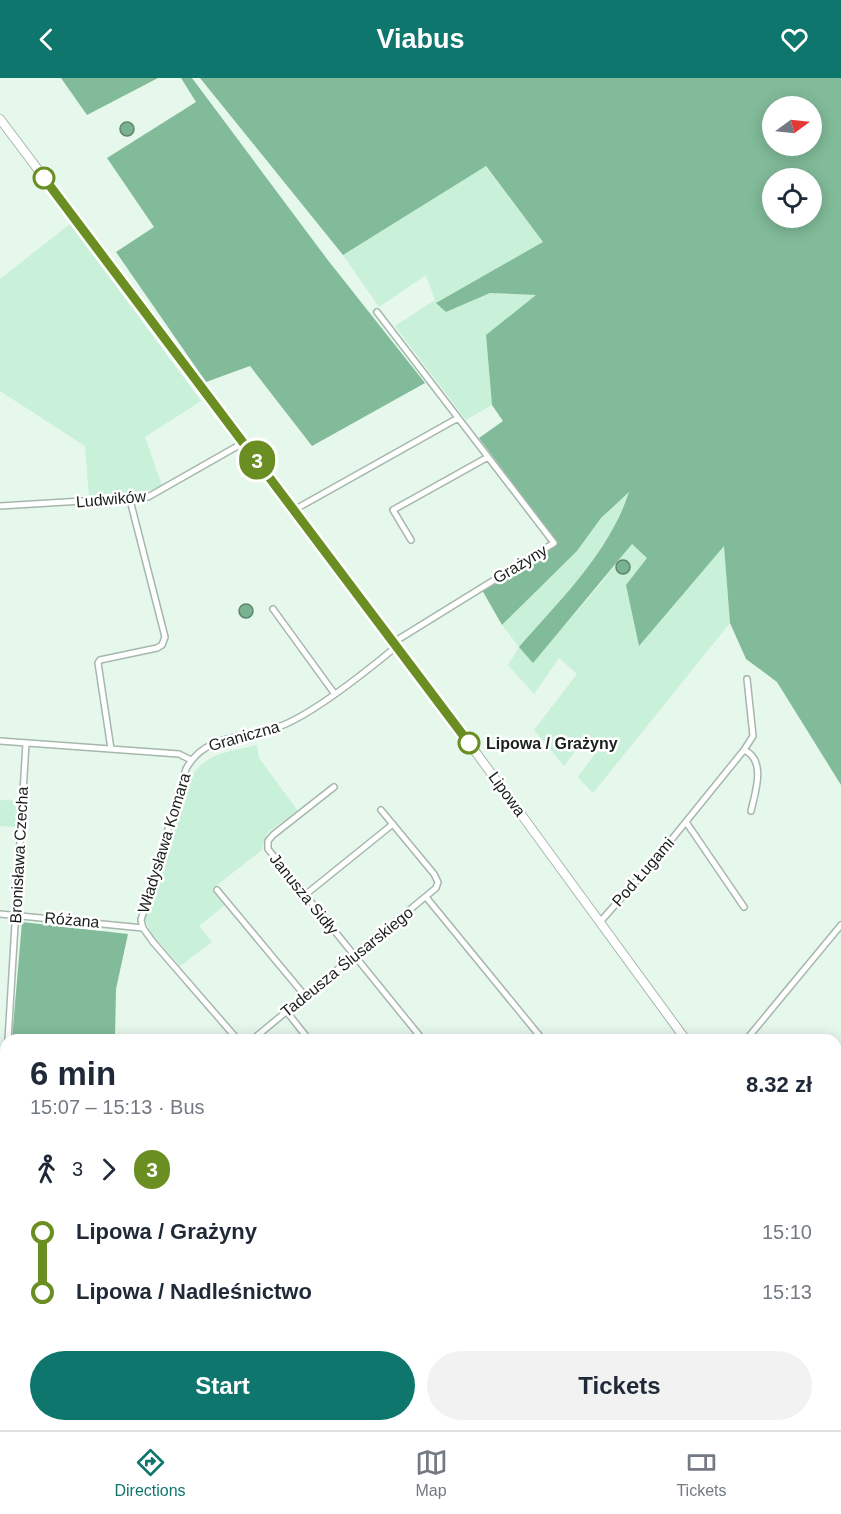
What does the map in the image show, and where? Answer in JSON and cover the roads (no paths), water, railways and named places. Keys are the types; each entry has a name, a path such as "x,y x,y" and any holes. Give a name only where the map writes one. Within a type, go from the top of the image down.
{"main road":[{"name":"Lipowa","path":"0,119 395,644 682,1034"}],"street":[{"name":"Grażyny","path":"377,312 554,543 395,644"},
{"path":"294,510 458,418"},
{"name":"Ludwików","path":"0,506 130,500 152,496 243,442"},
{"path":"411,540 393,510 488,458"},
{"path":"111,749 98,663 100,660 157,648 162,645 165,637 130,500"},
{"path":"273,609 334,693"},
{"name":"Graniczna","path":"0,741 179,754 191,760 210,744 294,721 334,693 395,644"},
{"name":"Pod Ługami","path":"600,922 744,750 753,735 747,679"},
{"name":"Bronisława Czecha","path":"8,1034 26,743"},
{"path":"744,750 750,754 759,771 752,811"},
{"name":"Władysława Komara","path":"143,928 144,905 191,760"},
{"name":"Janusza Sidły","path":"334,787 268,841 270,852 418,1034"},
{"path":"304,895 393,824 381,810"},
{"name":"Pod Ługami","path":"686,822 744,907"},
{"name":"Tadeusza Ślusarskiego","path":"260,1034 426,897 438,882 393,824"},
{"path":"217,890 306,997"},
{"path":"426,897 539,1034"},
{"name":"Różana","path":"0,914 143,928"},
{"path":"751,1034 841,925"},
{"path":"143,928 233,1034"},
{"path":"287,1012 304,1034"}],"place":[{"name":"Lipowa / Grażyny","path":"469,743"}]}
